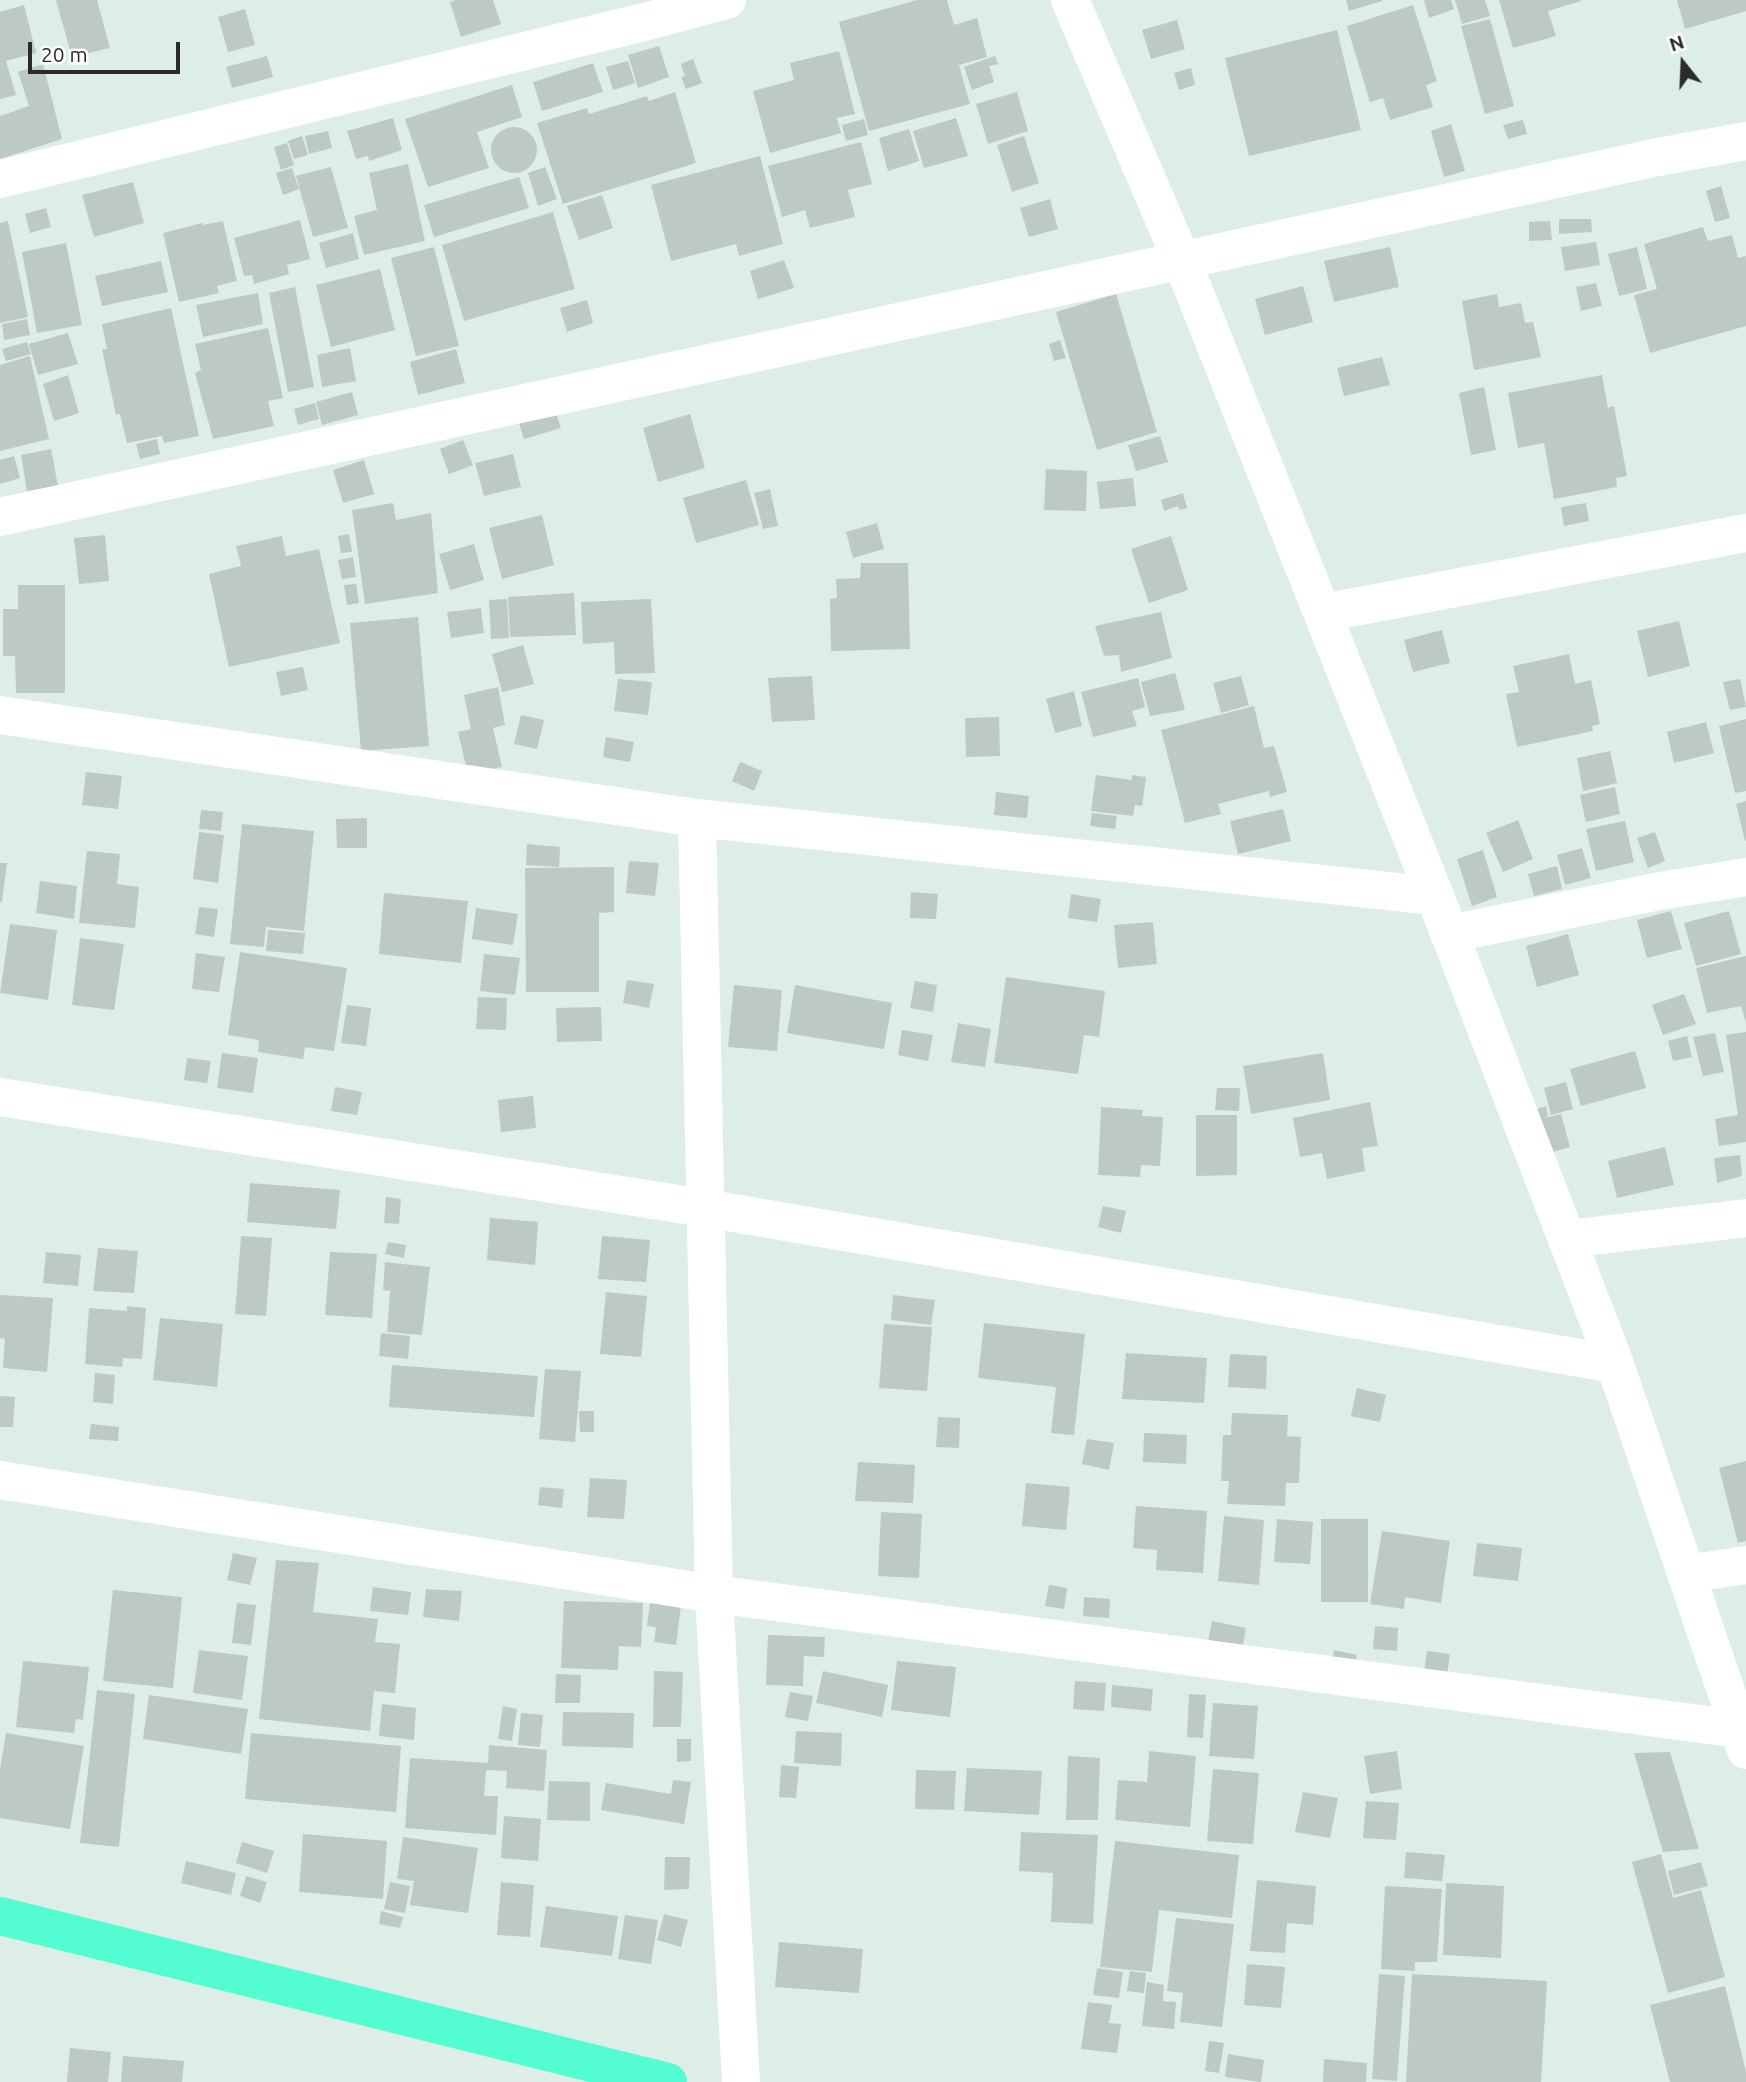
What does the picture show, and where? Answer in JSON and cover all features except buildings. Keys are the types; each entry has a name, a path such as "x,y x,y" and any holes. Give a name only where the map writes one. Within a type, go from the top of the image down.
{"main road":[{"path":"0,1916 667,2082"}],"street":[{"path":"0,178 727,0"},
{"path":"0,1480 714,1594 1743,1739 1615,1364 1435,896 1182,261 1070,0"},
{"path":"0,517 1658,157 1746,141"},
{"path":"1323,613 1746,533"},
{"path":"0,715 697,818 1435,896"},
{"path":"697,818 714,1594 741,2082"},
{"path":"1449,934 1660,891 1746,877"},
{"path":"0,1097 704,1208 1615,1364"},
{"path":"1567,1239 1746,1218"},
{"path":"1686,1574 1746,1565"}]}
